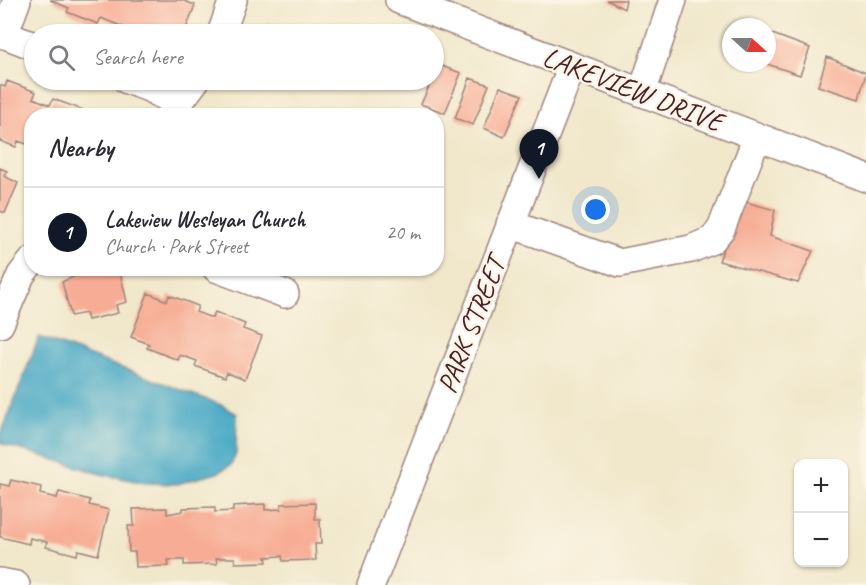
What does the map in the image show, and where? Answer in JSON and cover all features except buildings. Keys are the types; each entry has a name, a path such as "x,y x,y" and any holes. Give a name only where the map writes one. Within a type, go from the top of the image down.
{"street":[{"path":"17,0 2,34 24,42"},
{"path":"224,24 232,0"},
{"name":"LAKEVIEW DRIVE","path":"399,0 866,178"},
{"path":"642,93 673,0"},
{"name":"PARK STREET","path":"371,585 572,66"},
{"path":"151,90 171,108"},
{"path":"175,108 188,90"},
{"path":"510,225 620,263 691,249 712,240 721,229 757,137"},
{"path":"0,324 24,271"},
{"path":"237,276 285,294"},
{"path":"0,582 16,585"}],"water":[{"path":"39,337 221,405 237,414 236,454 231,465 217,473 177,484 146,483 101,474 2,444 0,437"}],"place":[{"name":"Lakeview Wesleyan Church","path":"539,179"}]}
